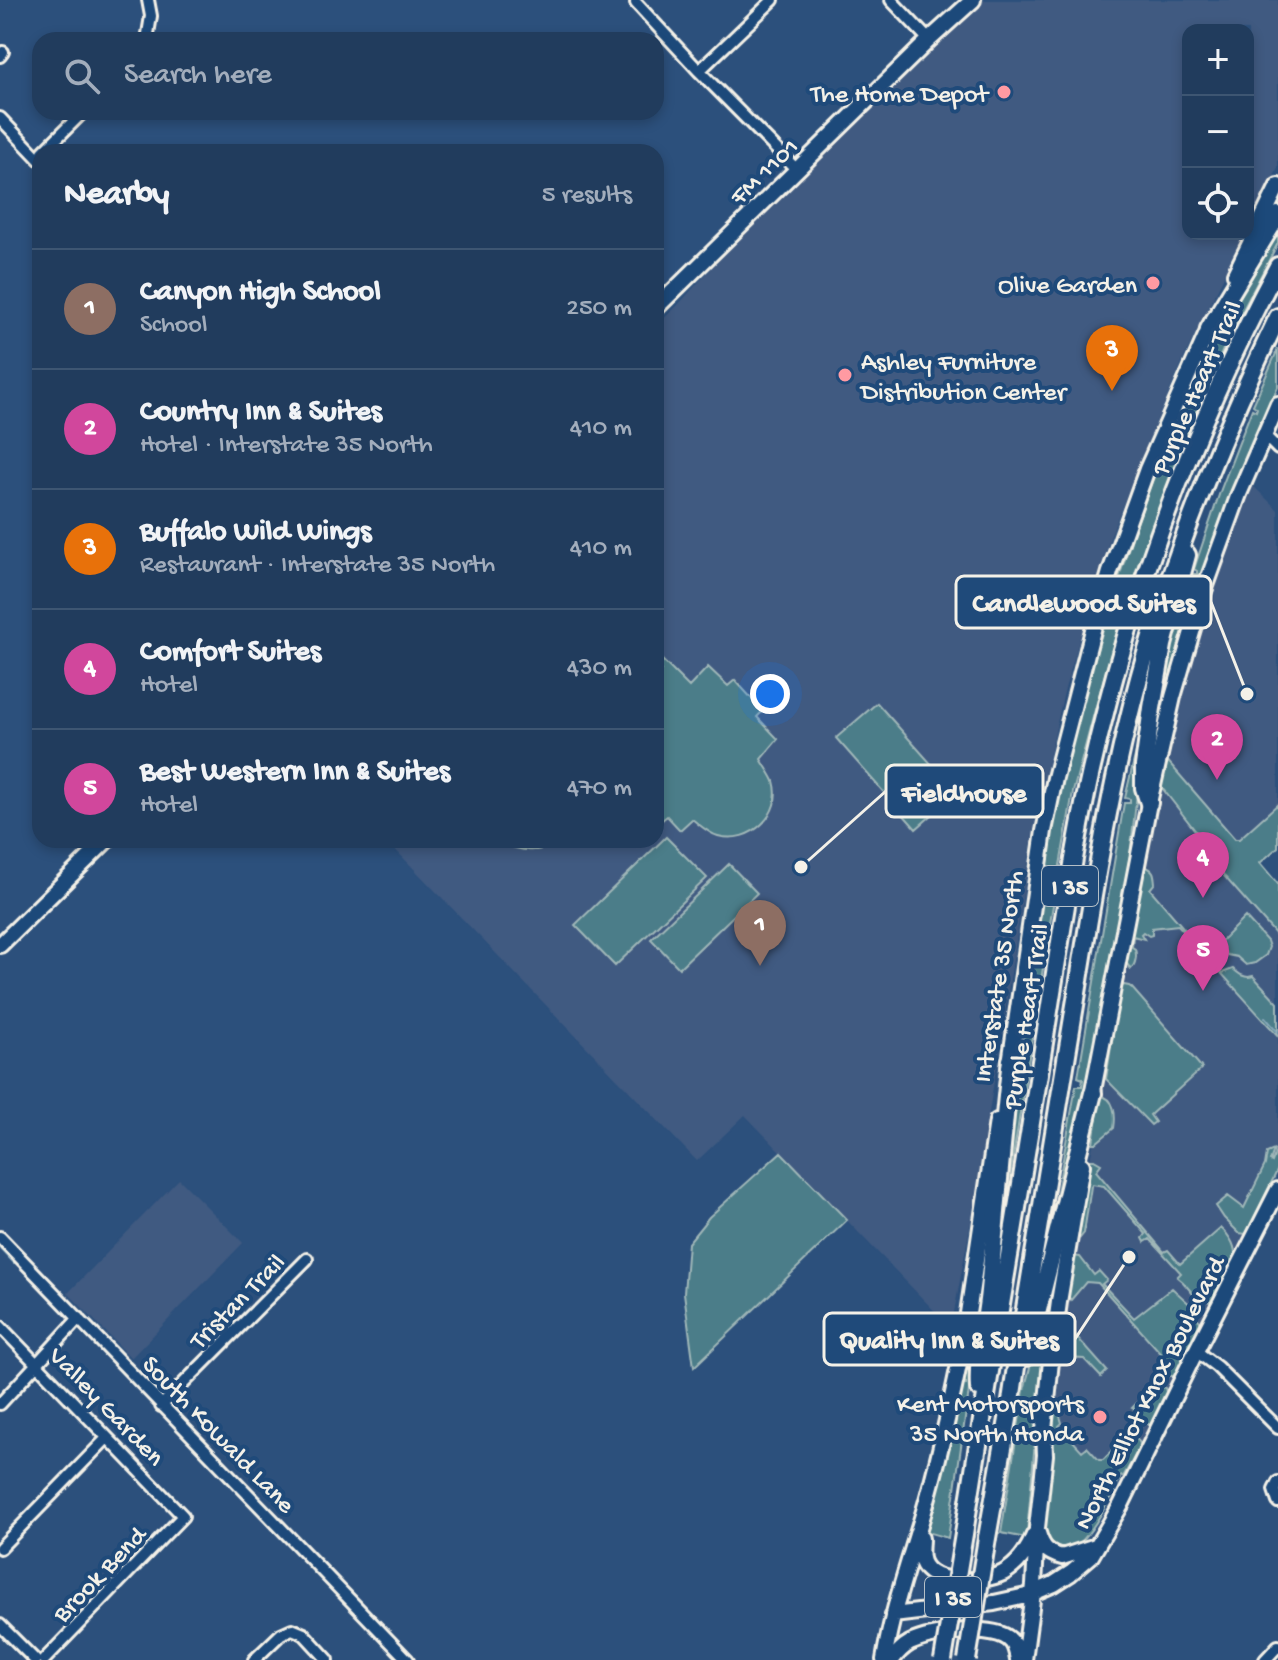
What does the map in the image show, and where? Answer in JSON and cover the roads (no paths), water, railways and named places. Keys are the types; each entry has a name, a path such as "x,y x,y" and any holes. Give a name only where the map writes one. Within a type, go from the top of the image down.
{"highway":[{"path":"1209,329 1278,215"},
{"name":"Purple Heart Trail","path":"943,1660 1071,882 1104,717 1139,594 1174,495 1228,365 1278,266"},
{"name":"Purple Heart Trail","path":"967,1660 1113,788 1139,678 1197,502 1278,317"},
{"path":"1149,803 1144,788 1144,766 1152,708 1163,645 1183,575 1197,502"},
{"path":"980,1428 978,1375 1011,1060"},
{"path":"1010,1408 1029,1346 1093,1093"}],"main road":[{"name":"FM 1101","path":"664,300 973,0"},
{"name":"Interstate 35 North","path":"884,1660 894,1610 941,1444 964,1340 999,1113 1011,1060 1044,831 1074,700 1110,572 1147,469 1209,329 1278,186"},
{"path":"1021,1660 1033,1589 1045,1455 1044,1430 1059,1302 1093,1093 1149,803 1162,740 1196,614 1239,494 1278,404"},
{"path":"0,945 99,848"},
{"name":"North Elliot Knox Boulevard","path":"894,1610 1054,1584 1091,1556 1092,1547 1126,1495 1278,1190"},
{"path":"922,1517 922,1562 934,1575 945,1579 963,1580 1003,1573 1023,1556 1037,1528"},
{"path":"1037,1528 1041,1544 1052,1554 1062,1557 1092,1547"},
{"path":"892,1660 904,1647 920,1639 977,1630 1005,1635 1021,1660"}],"street":[{"path":"148,0 151,16 148,32"},
{"path":"699,71 773,0"},
{"path":"891,0 929,40"},
{"path":"636,3 663,32"},
{"path":"664,33 797,170"},
{"path":"0,118 32,148"},
{"path":"52,144 75,120"},
{"path":"1264,435 1278,449"},
{"name":"South Kowald Lane","path":"0,1237 408,1660"},
{"name":"Tristan Trail","path":"161,1406 307,1259"},
{"path":"0,1404 79,1318"},
{"name":"Valley Garden","path":"0,1326 183,1516"},
{"path":"1196,1351 1217,1367 1278,1428"},
{"path":"0,1548 107,1438"},
{"path":"1278,1482 1274,1490 1278,1502"},
{"name":"Brook Bend","path":"44,1660 183,1516"},
{"path":"0,1625 35,1660"},
{"path":"254,1660 281,1634 292,1629 304,1634 328,1660"},
{"path":"1265,1660 1278,1646"}],"waterway":[{"path":"1265,1017 1278,1032"},
{"path":"0,1248 14,1263"}],"place":[{"name":"The Home Depot","path":"1004,92"},
{"name":"Olive Garden","path":"1153,283"},
{"name":"Ashley Furniture Distribution Center","path":"845,375"},
{"name":"Buffalo Wild Wings","path":"1112,391"},
{"name":"Candlewood Suites","path":"1247,694"},
{"name":"Country Inn & Suites","path":"1217,780"},
{"name":"Fieldhouse","path":"801,867"},
{"name":"Comfort Suites","path":"1203,898"},
{"name":"Canyon High School","path":"760,966"},
{"name":"Best Western Inn & Suites","path":"1203,991"},
{"name":"Quality Inn & Suites","path":"1129,1257"},
{"name":"Kent Motorsports 35 North Honda","path":"1100,1417"}]}
